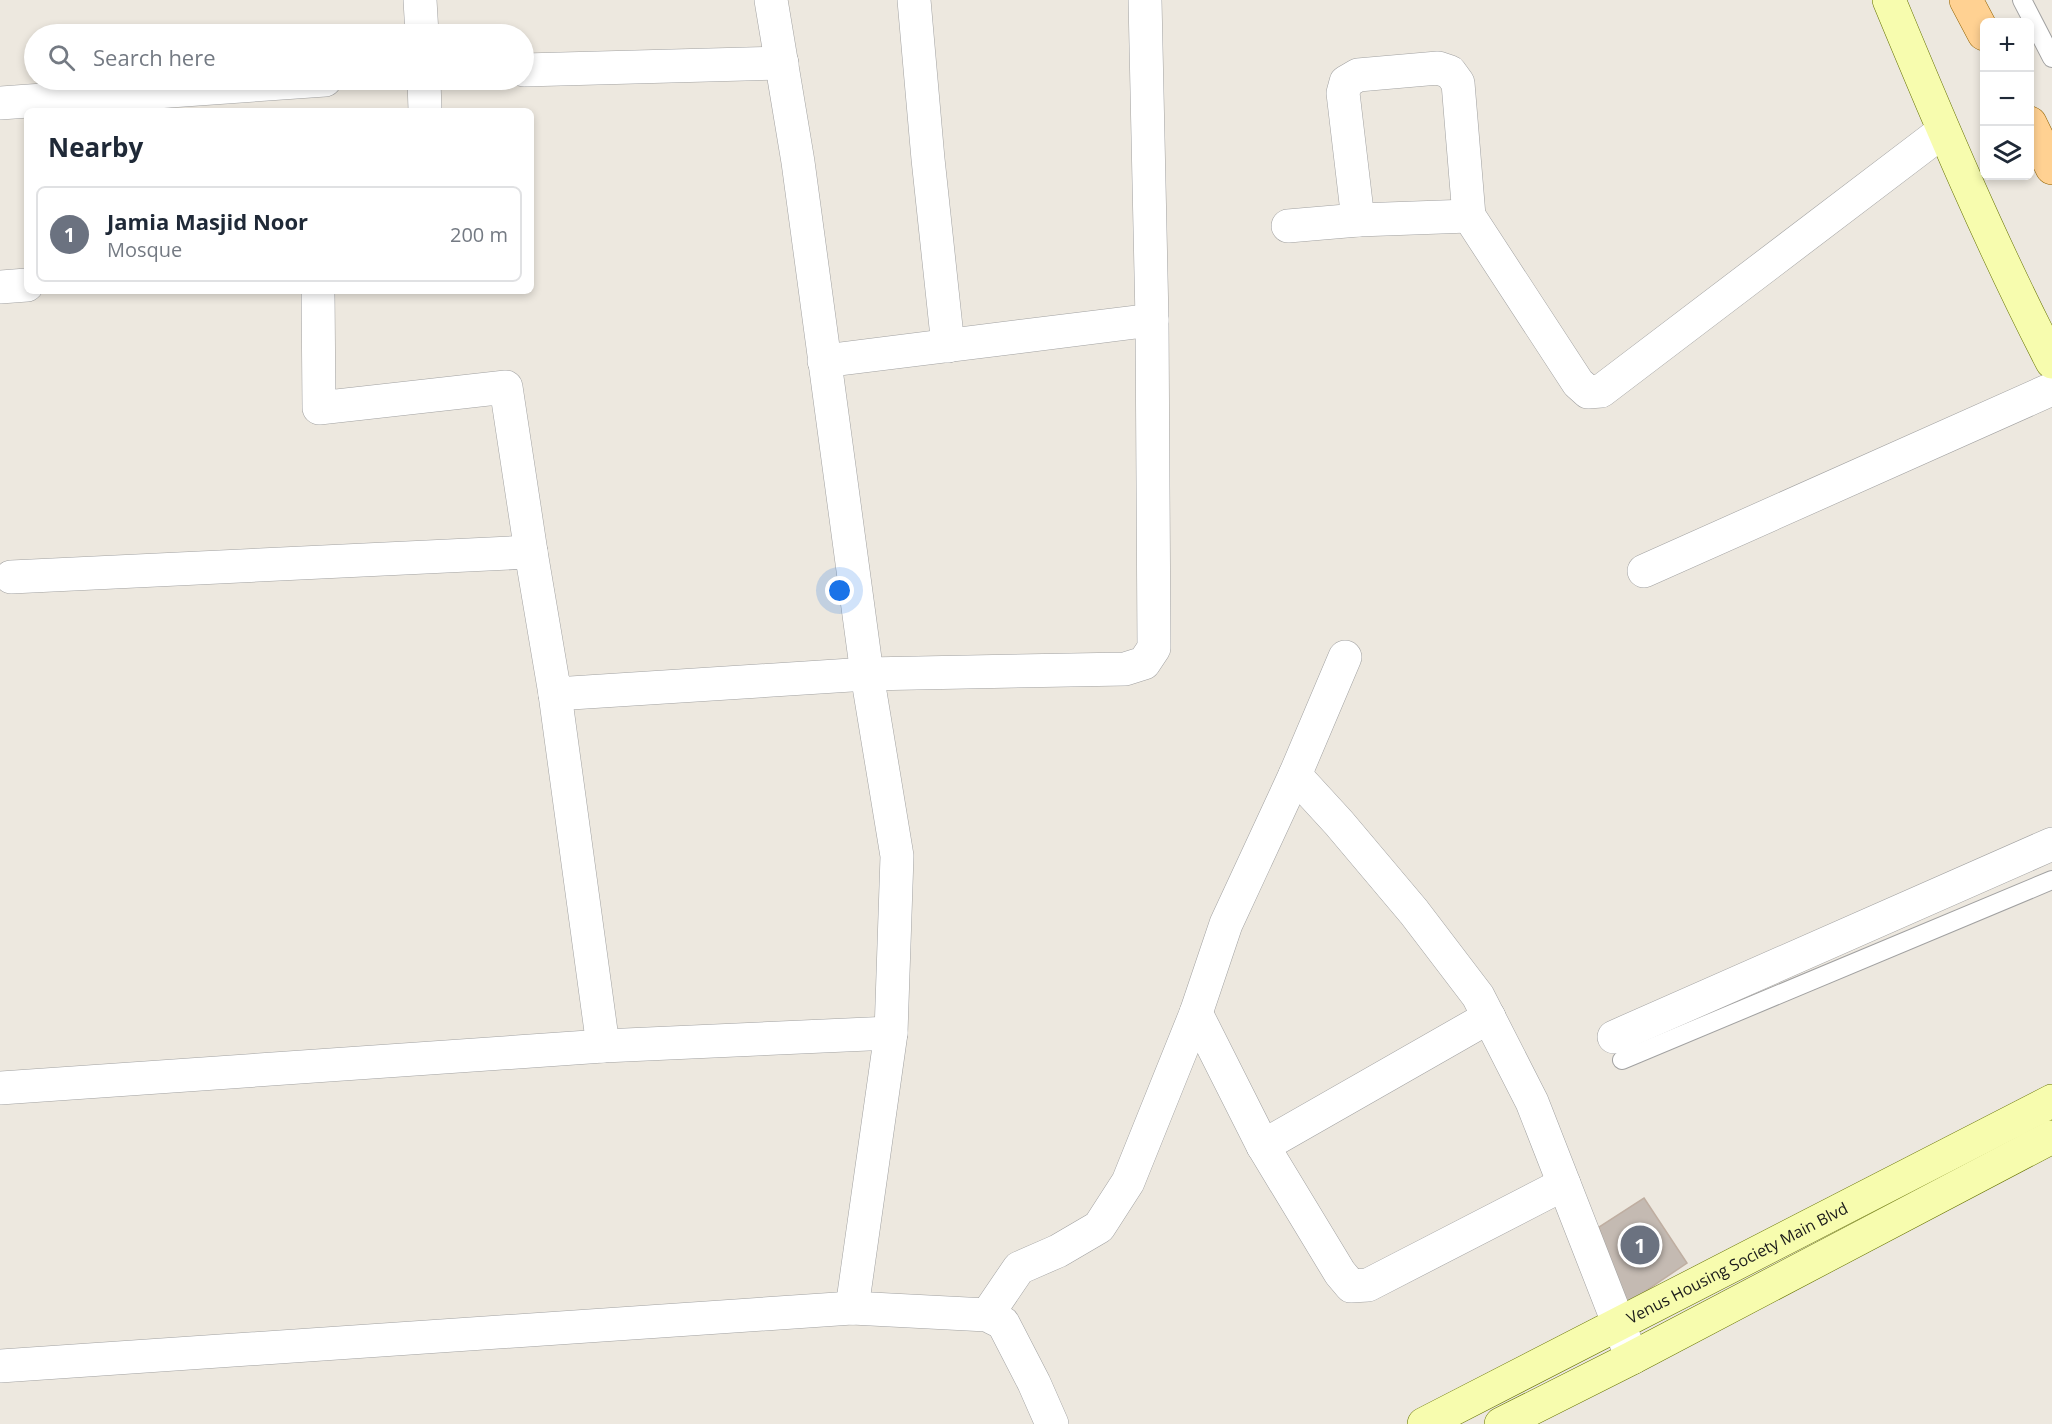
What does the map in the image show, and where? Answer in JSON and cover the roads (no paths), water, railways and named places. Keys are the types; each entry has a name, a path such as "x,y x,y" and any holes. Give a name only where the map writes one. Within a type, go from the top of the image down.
{"main road":[{"path":"1966,0 1980,26"},
{"path":"2031,126 2052,168"}],"street":[{"path":"420,0 421,24"},
{"path":"771,0 798,162 867,674 897,856 891,1033 852,1308"},
{"path":"914,0 948,346"},
{"path":"555,694 867,674 1125,669 1144,663 1154,648 1152,320 1145,0"},
{"path":"1889,0 1943,131 2009,278 2052,362"},
{"path":"534,70 782,63"},
{"path":"1358,220 1343,93 1346,82 1358,75 1438,68 1450,72 1458,83 1469,216 1578,383 1588,392 1601,391 1943,131"},
{"path":"0,103 184,90"},
{"path":"424,90 425,108"},
{"path":"1288,226 1358,220 1469,216"},
{"path":"0,287 24,285"},
{"path":"318,294 319,408 506,387 555,694 603,1046"},
{"path":"824,361 1152,320"},
{"path":"1644,571 2052,389"},
{"path":"11,577 531,552"},
{"path":"987,1315 1019,1268 1058,1251 1099,1227 1128,1182 1196,1013 1226,924 1295,774 1345,657"},
{"path":"1295,774 1414,912 1478,996 1532,1101 1632,1358"},
{"path":"1618,1049 2052,844"},
{"path":"1196,1013 1263,1146 1351,1286 1368,1285 1564,1184"},
{"path":"1263,1146 1489,1017"},
{"path":"0,1088 603,1046 891,1033"},
{"name":"Venus Housing Society Main Blvd","path":"1424,1424 2052,1101"},
{"name":"Venus Housing Society Main Blvd","path":"1501,1424 1632,1358 2052,1137"},
{"path":"0,1366 852,1308 987,1315 1004,1323 1052,1424"}],"lane":[{"path":"2022,0 2052,58"},
{"path":"1618,1049 2052,880"}],"place":[{"name":"Jamia Masjid Noor","path":"1640,1245"}]}
